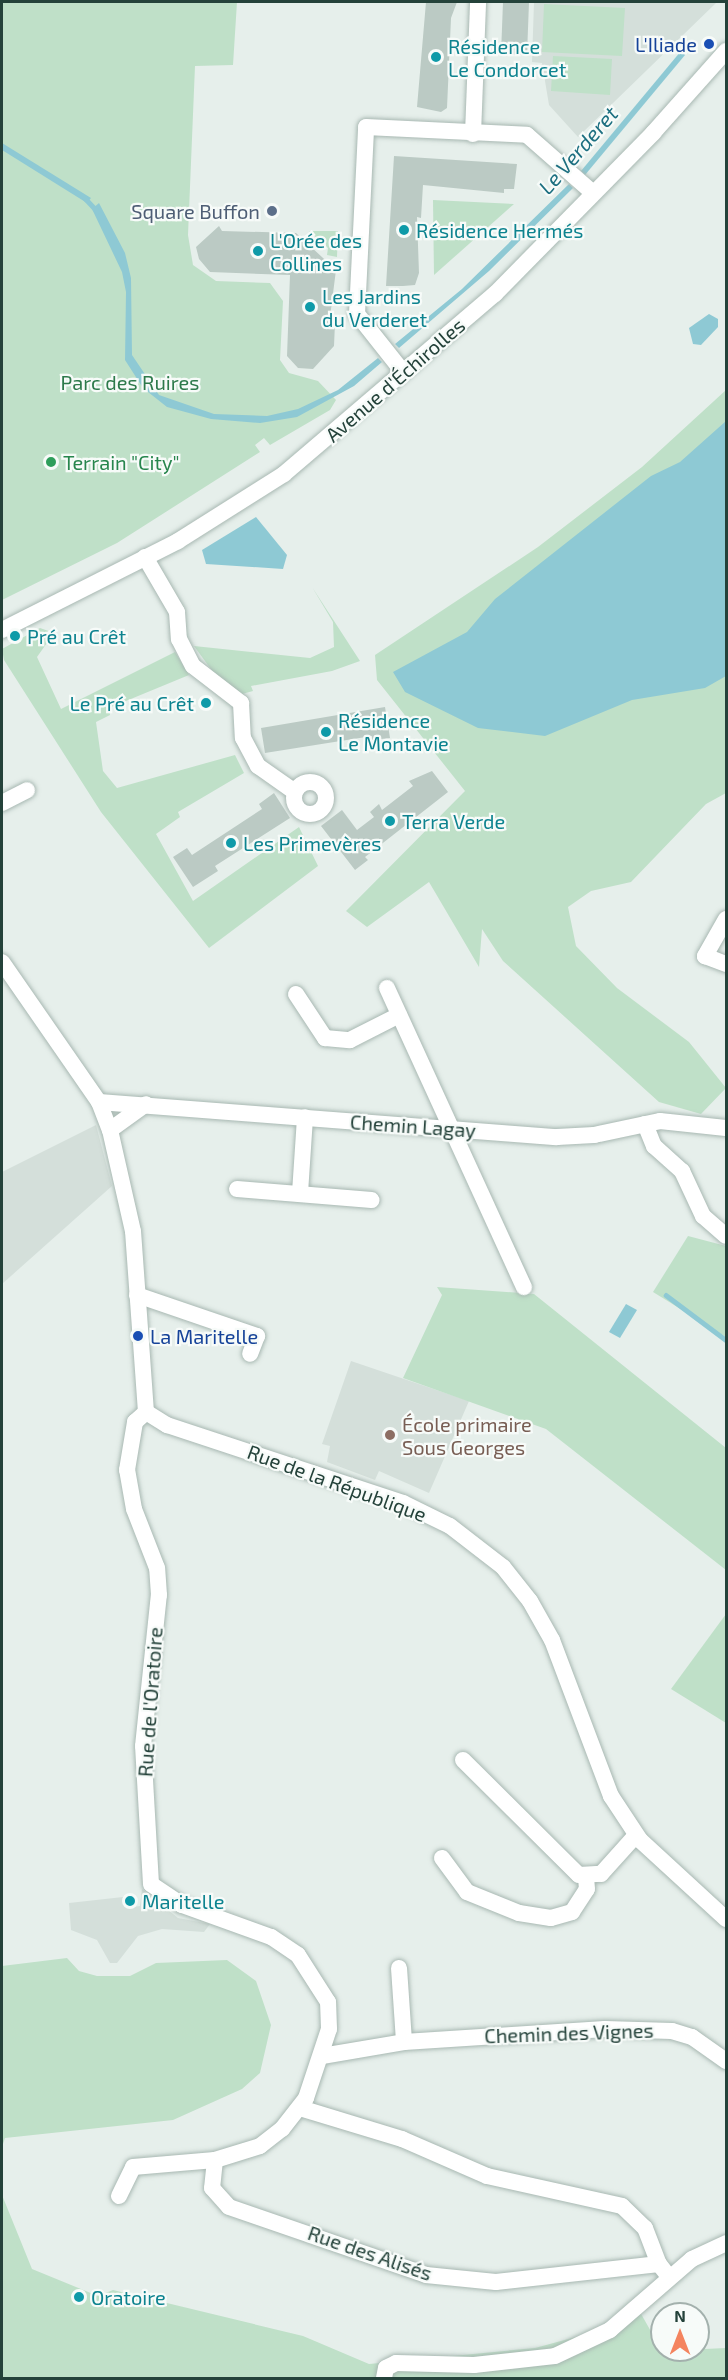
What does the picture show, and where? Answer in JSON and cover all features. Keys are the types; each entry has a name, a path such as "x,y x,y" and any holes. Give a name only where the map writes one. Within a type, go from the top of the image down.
{"street":[{"path":"473,134 478,2"},
{"name":"Avenue d'Échirolles","path":"2,630 146,557 284,474 399,366 495,294 590,190 726,51"},
{"path":"399,366 357,314 366,127 527,135 590,190"},
{"path":"146,557 177,612 179,639 193,666 241,703 243,738 258,766 295,792"},
{"path":"2,804 27,790"},
{"path":"726,919 705,956 726,964"},
{"path":"2,962 99,1102 110,1130 130,1208 146,1412"},
{"path":"387,988 524,1287"},
{"path":"296,994 325,1038 350,1040 399,1015"},
{"name":"Chemin Lagay","path":"99,1102 557,1137 645,1124 690,1122 726,1128"},
{"path":"110,1130 146,1104"},
{"path":"300,1193 305,1117"},
{"path":"645,1124 654,1146 682,1172 703,1216 726,1236"},
{"path":"237,1189 372,1200"},
{"path":"137,1295 257,1336 250,1354"},
{"name":"Rue de la République","path":"146,1412 167,1425 403,1503 450,1526 503,1567 530,1601 552,1640 611,1796 636,1835 726,1919"},
{"name":"Rue de l'Oratoire","path":"119,2196 133,2167 215,2160 260,2146 300,2108 322,2056 329,2030 328,2002 298,1955 271,1937 182,1905 151,1884 143,1746 159,1595 157,1568 134,1509 127,1470 135,1422 146,1412"},
{"path":"442,1858 467,1892 519,1913 550,1918 572,1912 587,1889 586,1878 463,1760"},
{"path":"586,1878 601,1874 636,1835"},
{"path":"399,1968 404,2042"},
{"name":"Chemin des Vignes","path":"322,2056 404,2042 574,2030 672,2031 725,2057"},
{"path":"300,2108 402,2139 487,2176 622,2206 645,2228 664,2271"},
{"name":"Rue des Alisés","path":"215,2160 212,2188 229,2207 426,2275 496,2282 664,2271"},
{"path":"384,2379 386,2368 396,2363 474,2365 555,2356 610,2330 664,2271 726,2243"}],"shaded area":[{"path":"534,2 717,2 578,137 549,105 542,63 532,62"},
{"path":"96,1125 112,1186 2,1284 2,1172"},
{"name":"École primaire Sous Georges","path":"351,1361 469,1401 429,1493 379,1471 375,1480 327,1462 330,1446 322,1444"},
{"path":"142,1889 178,1918 210,1924 204,1932 162,1929 138,1936 117,1963 110,1963 97,1940 71,1930 69,1903 123,1897 127,1908 140,1906"}],"green space":[{"name":"Parc des Ruires","path":"2,2 237,2 233,65 195,66 188,235 193,265 216,281 270,283 283,301 280,360 289,373 318,381 336,400 330,410 270,445 264,438 255,445 260,452 117,543 2,600"},
{"path":"544,4 625,8 622,56 542,52"},
{"path":"553,56 612,59 610,95 551,91"},
{"path":"433,200 514,204 434,275"},
{"path":"309,231 338,231 337,257 327,255 328,248"},
{"path":"726,390 726,793 706,804 631,882 591,891 568,907 576,946 617,988 689,1042 726,1088 701,1114 659,1102 503,961 482,929 479,967 429,882 367,927 346,911 465,791 377,680 375,655 538,547 642,467"},
{"path":"312,587 360,661 332,671 251,686 253,691 242,694 213,672 194,646 310,658 334,647 333,622"},
{"path":"40,628 54,633 37,657 61,709 175,652 189,675 109,708 110,715 96,722 103,771 117,788 235,755 244,773 178,812 180,817 156,834 193,901 299,827 318,866 209,948 101,812 4,660 2,649"},
{"path":"688,1236 726,1246 726,1337 653,1292"},
{"path":"437,1287 534,1294 726,1448 726,1570 546,1429 403,1378 442,1295"},
{"path":"726,1614 726,1723 671,1689"},
{"path":"67,1958 79,1971 97,1976 130,1976 156,1963 227,1960 256,1981 271,2025 260,2073 242,2089 173,2120 5,2138 2,2147 2,1966"},
{"path":"2,2195 32,2269 98,2296 113,2290 303,2336 369,2364 535,2348 587,2334 640,2312 650,2330 650,2362 710,2362 710,2349 726,2348 726,2378 2,2378"}],"water":[{"path":"681,51 685,55 585,175 581,171"},
{"path":"2,143 91,198 87,203 2,150"},
{"path":"569,184 573,188 489,271 399,348 395,344 462,289"},
{"path":"99,203 125,253 131,278 132,355 159,395 214,414 267,416 298,409 338,390 378,358 382,362 354,386 297,417 260,423 211,419 167,407 143,388 125,360 126,292 122,272 92,209"},
{"path":"709,314 718,319 718,327 701,345 693,344 689,328"},
{"path":"726,421 726,676 705,688 632,700 545,736 478,728 405,692 393,672 467,632 495,599 651,476 680,462"},
{"path":"256,517 287,555 283,569 206,564 202,550"},
{"path":"626,1304 637,1310 620,1338 609,1332"}],"building":[{"name":"Résidence Le Condorcet","path":"426,2 457,2 451,18 447,108 441,112 417,107"},
{"path":"503,2 529,2 527,55 501,54"},
{"name":"Résidence Hermés","path":"394,156 517,164 514,189 504,189 504,193 423,185 421,218 417,217 419,273 415,285 386,286"},
{"path":"219,226 222,231 296,233 336,270 330,317 335,323 334,346 313,369 298,368 287,356 290,275 210,272 199,259 196,247"},
{"name":"Résidence Le Montavie","path":"385,707 390,738 372,740 372,736 265,753 261,728"},
{"name":"Terra Verde","path":"432,771 448,792 365,857 368,860 355,870 321,826 342,810 357,830 374,817 370,812 379,804 382,810 413,786 409,781"},
{"name":"Les Primevères","path":"274,793 290,818 215,866 218,871 193,887 173,857 187,848 192,855 262,809 259,804"}],"waterway":[{"name":"Le Verderet","path":"85,198 97,211"},
{"path":"666,1295 726,1340"}],"place":[{"name":"L'Iliade","path":"709,44"},
{"name":"Résidence Le Condorcet","path":"436,57"},
{"name":"Square Buffon","path":"272,211"},
{"name":"Résidence Hermés","path":"404,230"},
{"name":"L'Orée des Collines","path":"258,251"},
{"name":"Les Jardins du Verderet","path":"310,307"},
{"name":"Terrain \"City\"","path":"51,462"},
{"name":"Pré au Crêt","path":"15,636"},
{"name":"Le Pré au Crêt","path":"206,703"},
{"name":"Résidence Le Montavie","path":"326,732"},
{"name":"Terra Verde","path":"390,821"},
{"name":"Les Primevères","path":"231,843"},
{"name":"La Maritelle","path":"138,1336"},
{"name":"École primaire Sous Georges","path":"390,1435"},
{"name":"Maritelle","path":"130,1901"},
{"name":"Oratoire","path":"79,2297"}]}
